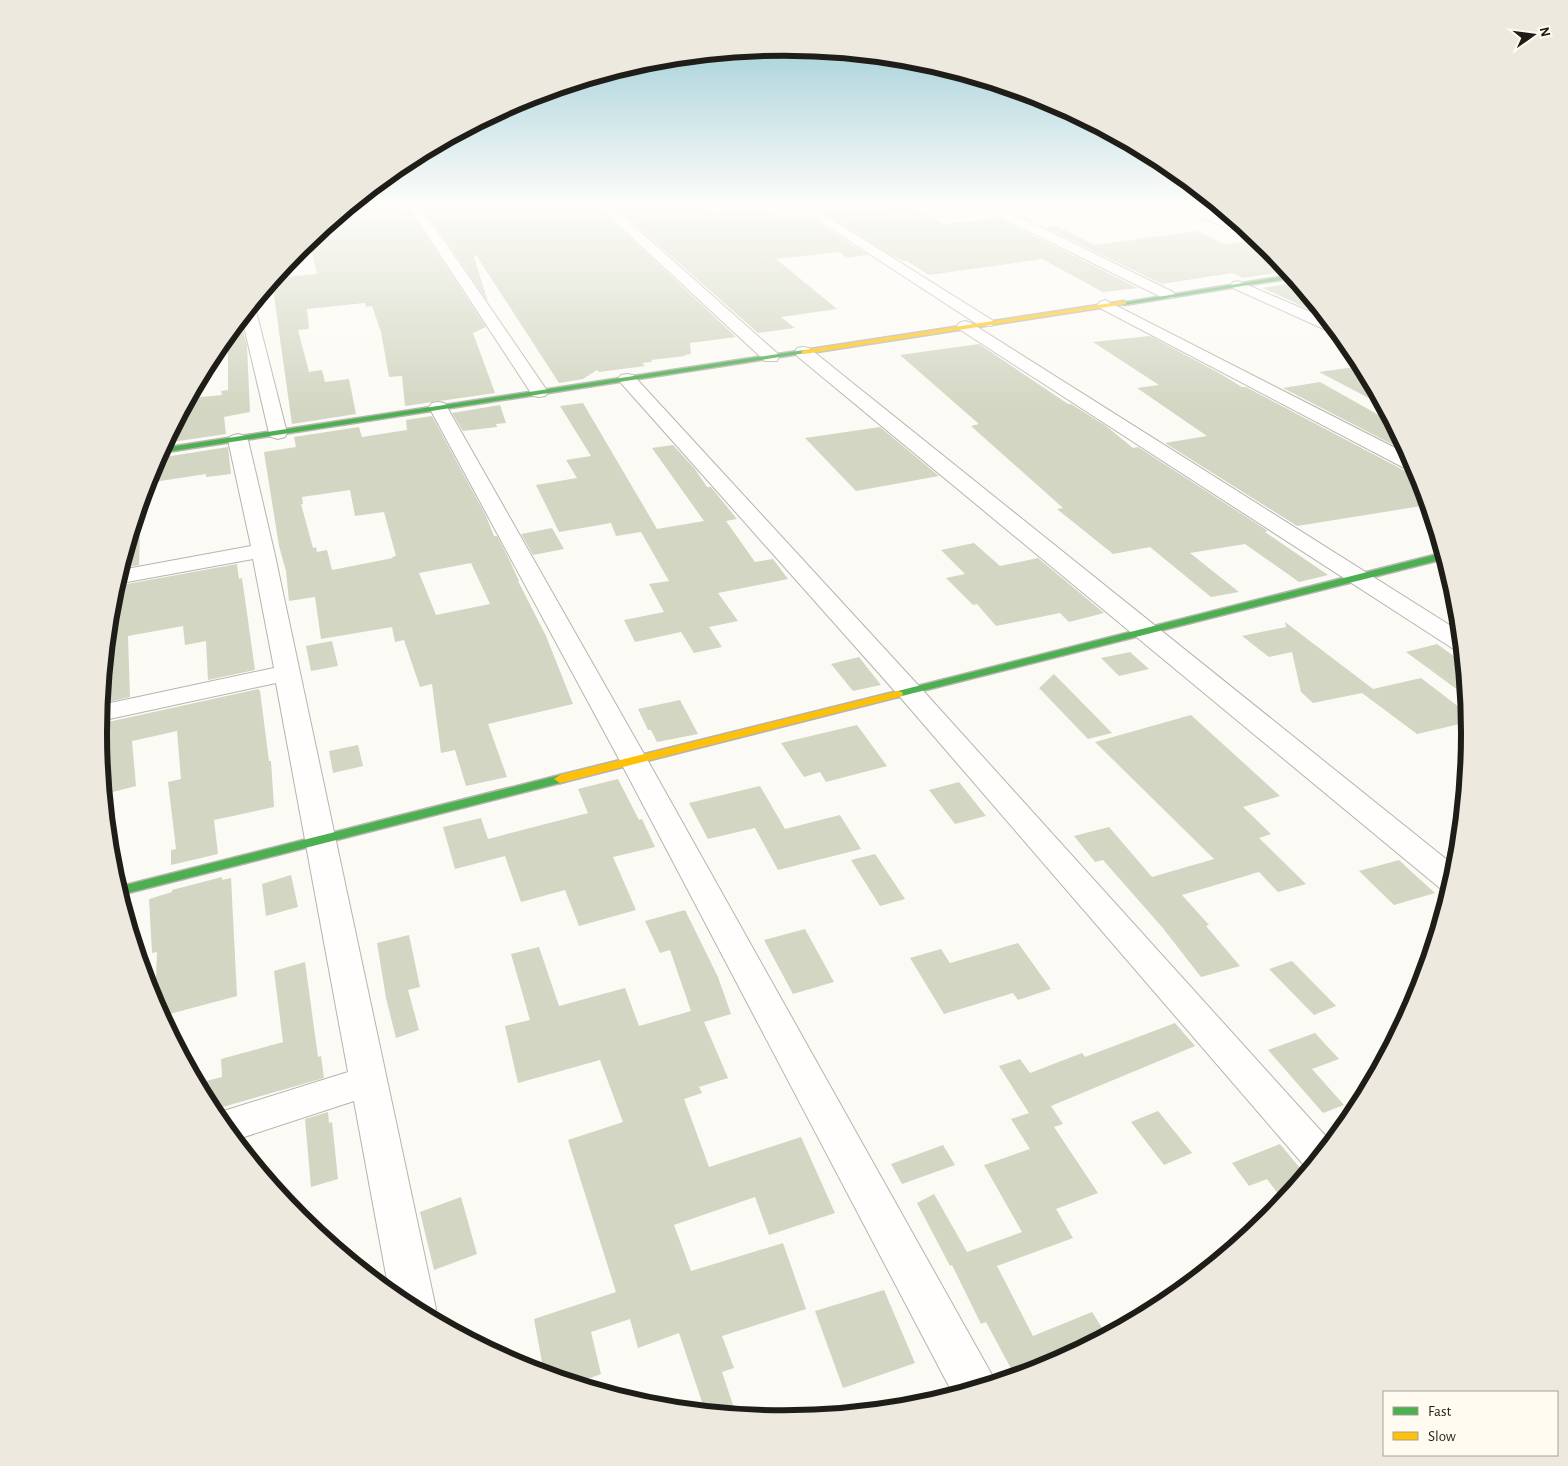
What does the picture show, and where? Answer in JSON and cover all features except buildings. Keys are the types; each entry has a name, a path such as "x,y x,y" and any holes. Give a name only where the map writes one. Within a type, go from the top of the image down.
{"main road":[{"path":"170,450 1285,278"},
{"path":"126,889 1438,557"}],"street":[{"path":"459,272 539,392"},
{"path":"678,272 771,357"},
{"path":"907,272 986,323"},
{"path":"1122,272 1168,295"},
{"path":"1238,285 1322,323"},
{"path":"1105,305 1402,459"},
{"path":"250,318 278,433"},
{"path":"965,326 1454,638"},
{"path":"803,352 1446,876"},
{"path":"627,379 909,691 1315,1152"},
{"path":"438,407 634,761 972,1383"},
{"path":"238,440 263,551 412,1298"},
{"path":"126,576 263,551"},
{"path":"108,711 287,673"},
{"path":"232,1124 368,1081"}],"traffic: fast":[{"path":"1124,303 1285,278"},
{"path":"170,450 804,352"},
{"path":"898,694 1438,557"},
{"path":"126,889 560,779"}],"traffic: slow":[{"path":"804,352 1124,303"},
{"path":"560,779 898,694"}]}
